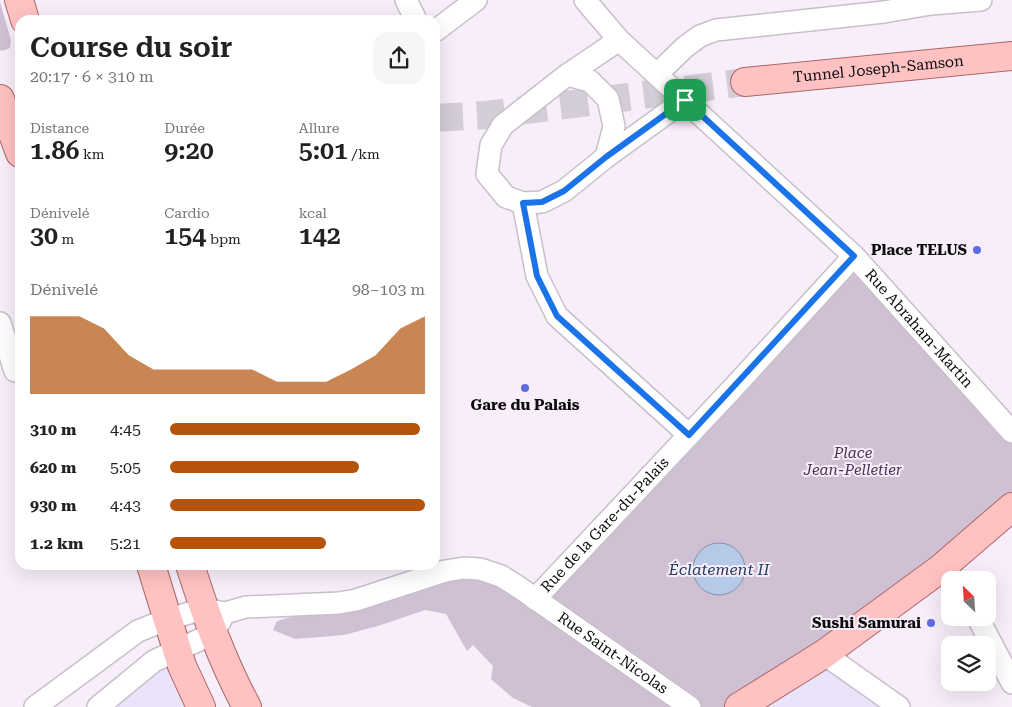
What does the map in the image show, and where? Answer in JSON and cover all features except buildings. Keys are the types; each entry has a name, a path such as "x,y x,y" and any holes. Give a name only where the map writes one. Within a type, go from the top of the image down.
{"main road":[{"path":"19,0 24,15"},
{"name":"Tunnel Joseph-Samson","path":"745,82 1012,56"},
{"path":"0,98 15,139"},
{"path":"949,571 1012,507"},
{"path":"153,570 176,650 201,707"},
{"path":"192,570 214,618 232,680 247,707"},
{"path":"739,707 941,577"}],"street":[{"path":"406,0 414,15"},
{"path":"440,27 476,0"},
{"name":"Rue Abraham-Martin","path":"585,0 619,40 854,256 1012,432"},
{"path":"657,74 685,47 700,36 716,30 884,12 931,4 981,0"},
{"path":"619,40 567,75 503,124 491,145 487,174 506,197 523,203 542,202 564,191 606,157 685,100"},
{"path":"567,75 590,82 608,99 614,126 606,157"},
{"path":"523,203 537,276 557,316 689,435"},
{"name":"Rue de la Gare-du-Palais","path":"35,707 138,631 168,619 214,618 246,607 339,603 356,600 445,571 464,568 480,569 501,576 535,599 854,256"},
{"path":"0,323 15,367"},
{"name":"Rue Saint-Nicolas","path":"535,599 690,707"},
{"name":"Rue de la Gare-du-Palais","path":"98,707 154,661 176,650 214,618"},
{"path":"982,626 1012,683"},
{"path":"824,654 899,707"}],"shaded area":[{"path":"176,650 201,707 98,707"},
{"path":"824,654 899,707 739,707"}],"green space":[{"path":"0,2 11,40 10,48 2,51 0,50"},
{"name":"Place Jean-Pelletier","path":"854,256 1012,432 1012,507 739,707 532,707 513,698 491,679 493,666 473,645 467,651 446,614 425,610 344,635 295,639 273,630 277,621 464,568 535,599"}],"water":[{"name":"Éclatement II","path":"714,543 724,543 738,550 745,564 745,574 738,588 724,595 714,595 704,591 697,584 693,574 693,564 697,554 704,547"}],"tunnel":[{"path":"440,118 487,115 745,82"}],"place":[{"name":"Place TELUS","path":"977,250"},
{"name":"Gare du Palais","path":"525,388"},
{"name":"Sushi Samurai","path":"931,623"}],"route":[{"path":"685,100 854,256 689,435 557,316 537,276 523,203 542,202 564,191 606,157 685,100"}]}
